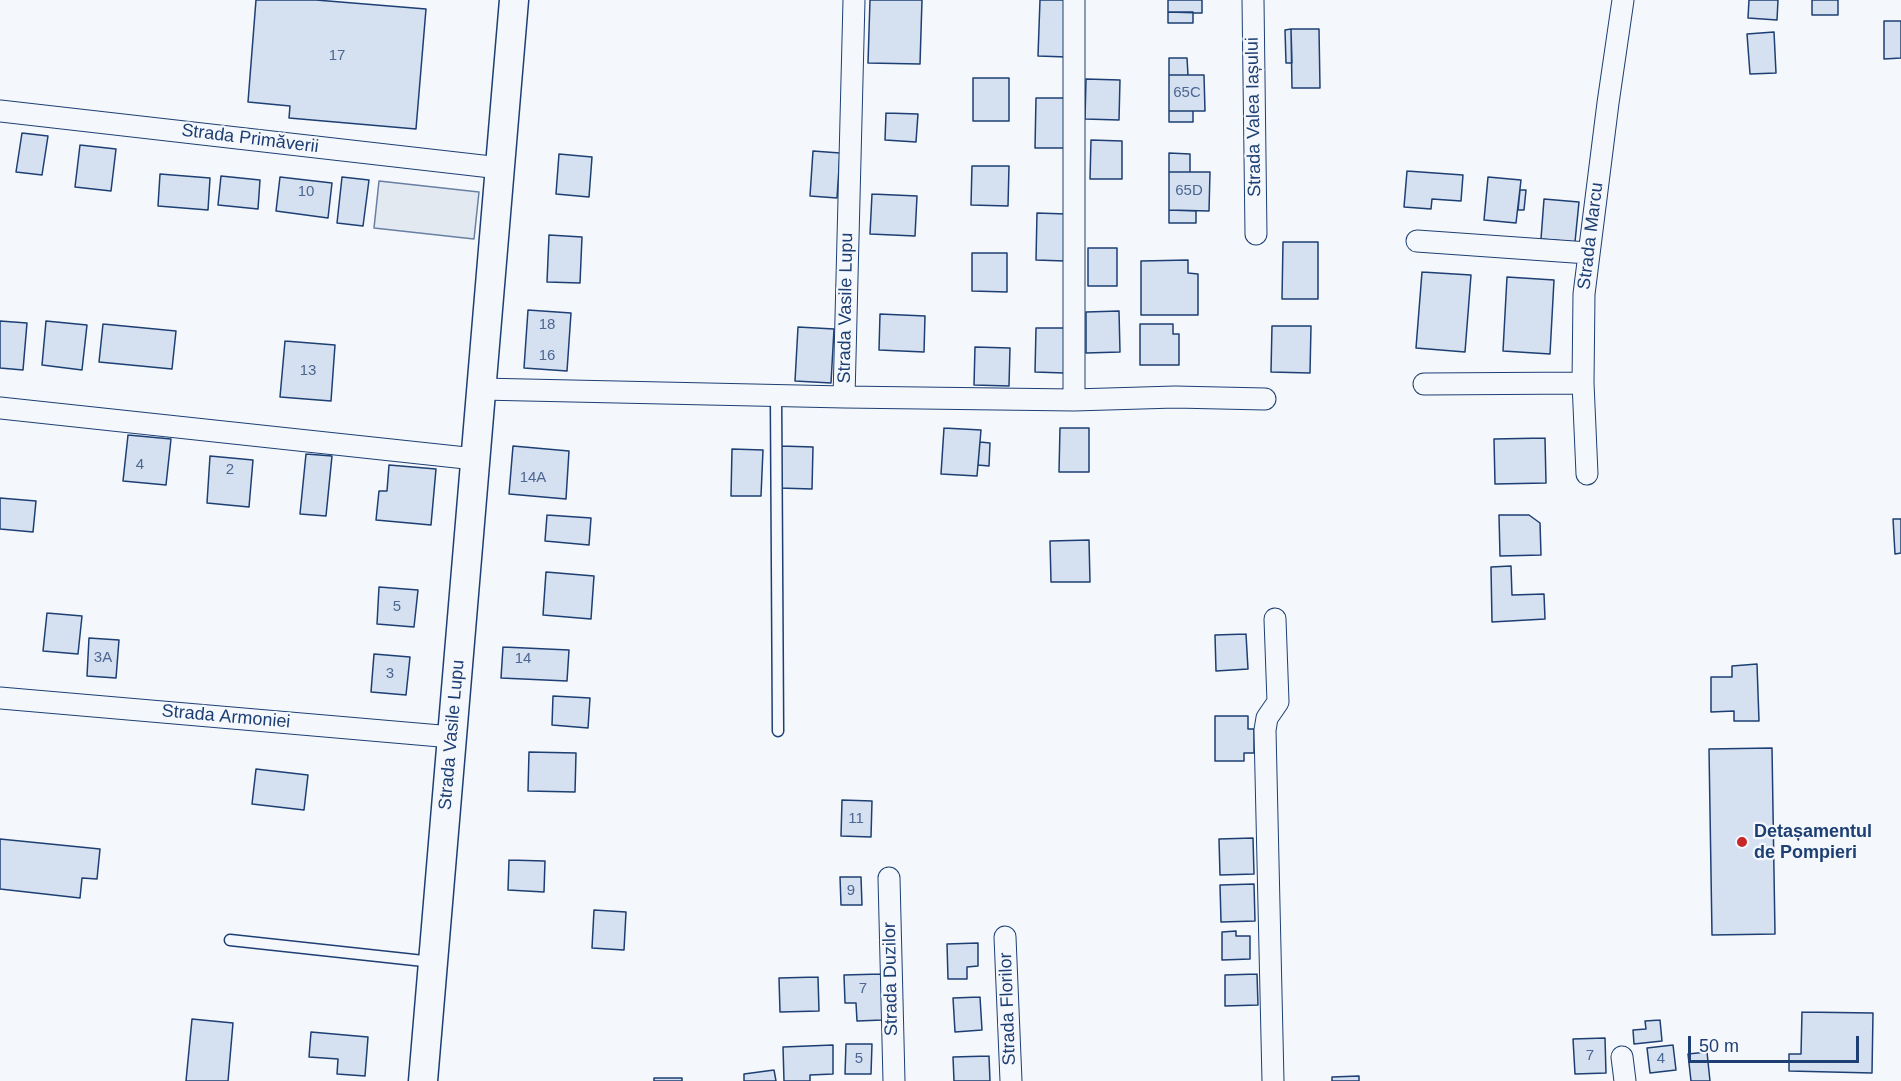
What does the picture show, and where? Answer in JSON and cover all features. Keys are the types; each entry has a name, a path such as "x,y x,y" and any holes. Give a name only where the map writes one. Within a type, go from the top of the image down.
{"main road":[{"name":"Strada Vasile Lupu","path":"423,1081 514,0"}],"street":[{"name":"Strada Vasile Lupu","path":"481,389 844,397 854,0"},
{"path":"1074,0 1074,400"},
{"name":"Strada Valea Iașului","path":"1252,0 1256,234"},
{"name":"Strada Marcu","path":"1587,474 1583,383 1584,294 1623,0"},
{"name":"Strada Primăverii","path":"0,111 500,168"},
{"path":"1416,241 1588,253"},
{"path":"1424,384 1583,383"},
{"path":"844,397 1074,400 1265,399"},
{"path":"0,408 475,459"},
{"path":"1273,1081 1265,730 1267,718 1278,702 1275,620"},
{"name":"Strada Armoniei","path":"0,698 452,737"},
{"name":"Strada Duzilor","path":"889,878 894,1081"},
{"name":"Strada Florilor","path":"1005,937 1011,1081"},
{"path":"1622,1058 1625,1081"}],"lane":[{"path":"776,396 778,731"},
{"path":"230,940 433,962"}],"shaded area":[{"path":"379,181 479,192 474,239 374,228"}],"building":[{"path":"256,0 316,0 426,9 416,129 289,118 290,106 248,102"},
{"path":"870,0 922,0 920,64 868,63"},
{"path":"1040,0 1069,0 1067,57 1038,56"},
{"path":"1168,0 1202,0 1202,13 1168,12"},
{"path":"1749,0 1778,0 1777,20 1748,18"},
{"path":"1812,0 1838,0 1838,15 1812,15"},
{"path":"1168,12 1193,12 1193,23 1168,23"},
{"path":"1884,21 1901,21 1901,58 1884,59"},
{"path":"1291,29 1292,63 1286,63 1285,30"},
{"path":"1291,29 1319,29 1320,88 1292,88"},
{"path":"1774,32 1776,73 1750,74 1747,34"},
{"path":"1169,58 1187,58 1188,75 1169,75"},
{"path":"1169,75 1204,75 1205,111 1169,111"},
{"path":"973,78 1009,78 1009,121 973,121"},
{"path":"1086,79 1120,80 1119,120 1085,119"},
{"path":"1036,98 1069,98 1069,148 1035,148"},
{"path":"1169,111 1193,111 1193,122 1169,122"},
{"path":"886,113 918,114 916,142 885,140"},
{"path":"22,133 48,136 42,175 16,172"},
{"path":"1091,140 1122,141 1122,179 1090,179"},
{"path":"80,145 116,149 111,191 75,187"},
{"path":"813,151 840,153 837,198 810,196"},
{"path":"1169,153 1190,154 1190,172 1169,172"},
{"path":"559,154 592,157 589,197 556,194"},
{"path":"972,166 1009,166 1008,206 971,205"},
{"path":"1407,171 1463,175 1461,201 1432,199 1431,209 1404,207"},
{"path":"1169,172 1210,172 1209,211 1169,210"},
{"path":"160,174 210,178 208,210 158,206"},
{"path":"221,176 260,180 258,209 218,205"},
{"path":"280,177 332,183 328,218 276,211"},
{"path":"342,177 369,180 363,226 337,223"},
{"path":"1488,177 1521,180 1516,223 1484,220"},
{"path":"1520,190 1526,190 1524,210 1518,210"},
{"path":"872,194 917,196 915,236 870,234"},
{"path":"1544,199 1579,202 1575,242 1541,239"},
{"path":"1169,210 1196,211 1196,223 1169,223"},
{"path":"1037,213 1066,214 1065,261 1036,260"},
{"path":"549,235 582,237 580,283 547,282"},
{"path":"1283,242 1318,242 1318,299 1282,299"},
{"path":"1088,248 1117,248 1117,286 1088,286"},
{"path":"972,253 1007,253 1007,292 972,291"},
{"path":"1188,260 1188,273 1198,274 1198,315 1141,315 1141,261"},
{"path":"1422,272 1471,275 1465,352 1416,348"},
{"path":"1507,277 1554,280 1550,354 1503,351"},
{"path":"528,310 571,313 567,371 524,368"},
{"path":"1119,311 1120,352 1086,353 1086,312"},
{"path":"880,314 925,316 924,352 879,350"},
{"path":"0,321 27,323 23,370 0,368"},
{"path":"46,321 87,325 82,370 42,365"},
{"path":"103,324 176,331 172,369 99,362"},
{"path":"1140,324 1173,324 1173,334 1179,334 1179,365 1140,365"},
{"path":"1272,326 1311,326 1310,373 1271,372"},
{"path":"798,327 834,329 831,383 795,381"},
{"path":"1036,328 1064,328 1064,373 1035,372"},
{"path":"285,341 335,345 331,401 280,397"},
{"path":"975,347 1010,348 1009,386 974,385"},
{"path":"944,428 981,430 977,476 941,474"},
{"path":"1060,428 1089,428 1089,472 1059,472"},
{"path":"128,435 171,439 166,485 123,481"},
{"path":"1545,438 1546,483 1495,484 1494,439"},
{"path":"980,442 990,443 989,466 978,465"},
{"path":"513,446 569,451 566,499 509,494"},
{"path":"781,446 813,447 812,489 779,488"},
{"path":"732,449 763,450 761,496 731,496"},
{"path":"306,454 332,456 326,516 300,514"},
{"path":"210,456 253,460 249,507 207,503"},
{"path":"389,465 436,469 431,525 376,520 379,491 387,491"},
{"path":"0,498 36,501 33,532 0,529"},
{"path":"547,515 591,518 589,545 545,541"},
{"path":"1499,515 1529,515 1540,523 1541,555 1500,556"},
{"path":"1893,519 1901,519 1901,553 1895,554"},
{"path":"1089,540 1090,582 1051,582 1050,541"},
{"path":"1511,566 1512,595 1544,594 1545,619 1492,622 1491,567"},
{"path":"546,572 594,576 591,619 543,615"},
{"path":"379,587 418,590 414,627 377,624"},
{"path":"47,613 82,616 78,654 43,651"},
{"path":"1246,634 1248,669 1216,671 1215,635"},
{"path":"89,638 119,640 116,678 87,676"},
{"path":"503,647 569,650 567,681 501,678"},
{"path":"374,654 410,657 406,695 371,692"},
{"path":"1757,664 1759,721 1734,721 1734,711 1711,712 1711,677 1732,677 1732,666"},
{"path":"553,696 590,698 588,728 552,725"},
{"path":"1215,716 1248,716 1248,729 1254,729 1254,753 1244,753 1244,761 1215,761"},
{"name":"Detașamentul de Pompieri","path":"1772,748 1775,934 1712,935 1709,749"},
{"path":"529,752 576,753 575,792 528,791"},
{"path":"256,769 308,775 304,810 252,804"},
{"path":"842,800 872,801 871,837 841,836"},
{"path":"1253,838 1254,874 1220,875 1219,839"},
{"path":"0,839 100,849 97,879 82,878 80,898 0,889"},
{"path":"509,860 545,861 544,892 508,890"},
{"path":"840,877 861,877 862,905 841,905"},
{"path":"1254,884 1255,921 1221,922 1220,885"},
{"path":"594,910 626,912 624,950 592,948"},
{"path":"1236,931 1236,936 1250,936 1250,959 1222,960 1222,932"},
{"path":"978,943 978,966 967,967 967,979 948,979 947,944"},
{"path":"881,974 883,1020 857,1021 856,1003 845,1003 844,975"},
{"path":"1257,974 1258,1005 1225,1006 1225,975"},
{"path":"818,977 819,1011 780,1012 779,978"},
{"path":"980,997 982,1030 955,1032 953,998"},
{"path":"1802,1012 1873,1013 1872,1073 1789,1071 1789,1054 1801,1054"},
{"path":"192,1019 233,1023 228,1081 186,1081"},
{"path":"1660,1020 1662,1041 1634,1044 1633,1030 1646,1029 1645,1021"},
{"path":"311,1032 368,1037 365,1076 337,1074 338,1059 309,1057"},
{"path":"1605,1038 1606,1073 1575,1074 1573,1039"},
{"path":"846,1044 872,1044 871,1074 845,1074"},
{"path":"833,1045 833,1074 810,1075 810,1081 784,1081 783,1047"},
{"path":"1673,1045 1676,1070 1650,1073 1647,1048"},
{"path":"1707,1052 1710,1081 1691,1081 1688,1054"},
{"path":"989,1056 990,1081 954,1081 953,1057"},
{"path":"774,1070 776,1081 744,1081 744,1074"},
{"path":"1359,1076 1359,1081 1332,1081 1332,1077"},
{"path":"654,1078 682,1078 682,1081 654,1081"}],"place":[{"name":"Detașamentul de Pompieri","path":"1742,842"}]}
